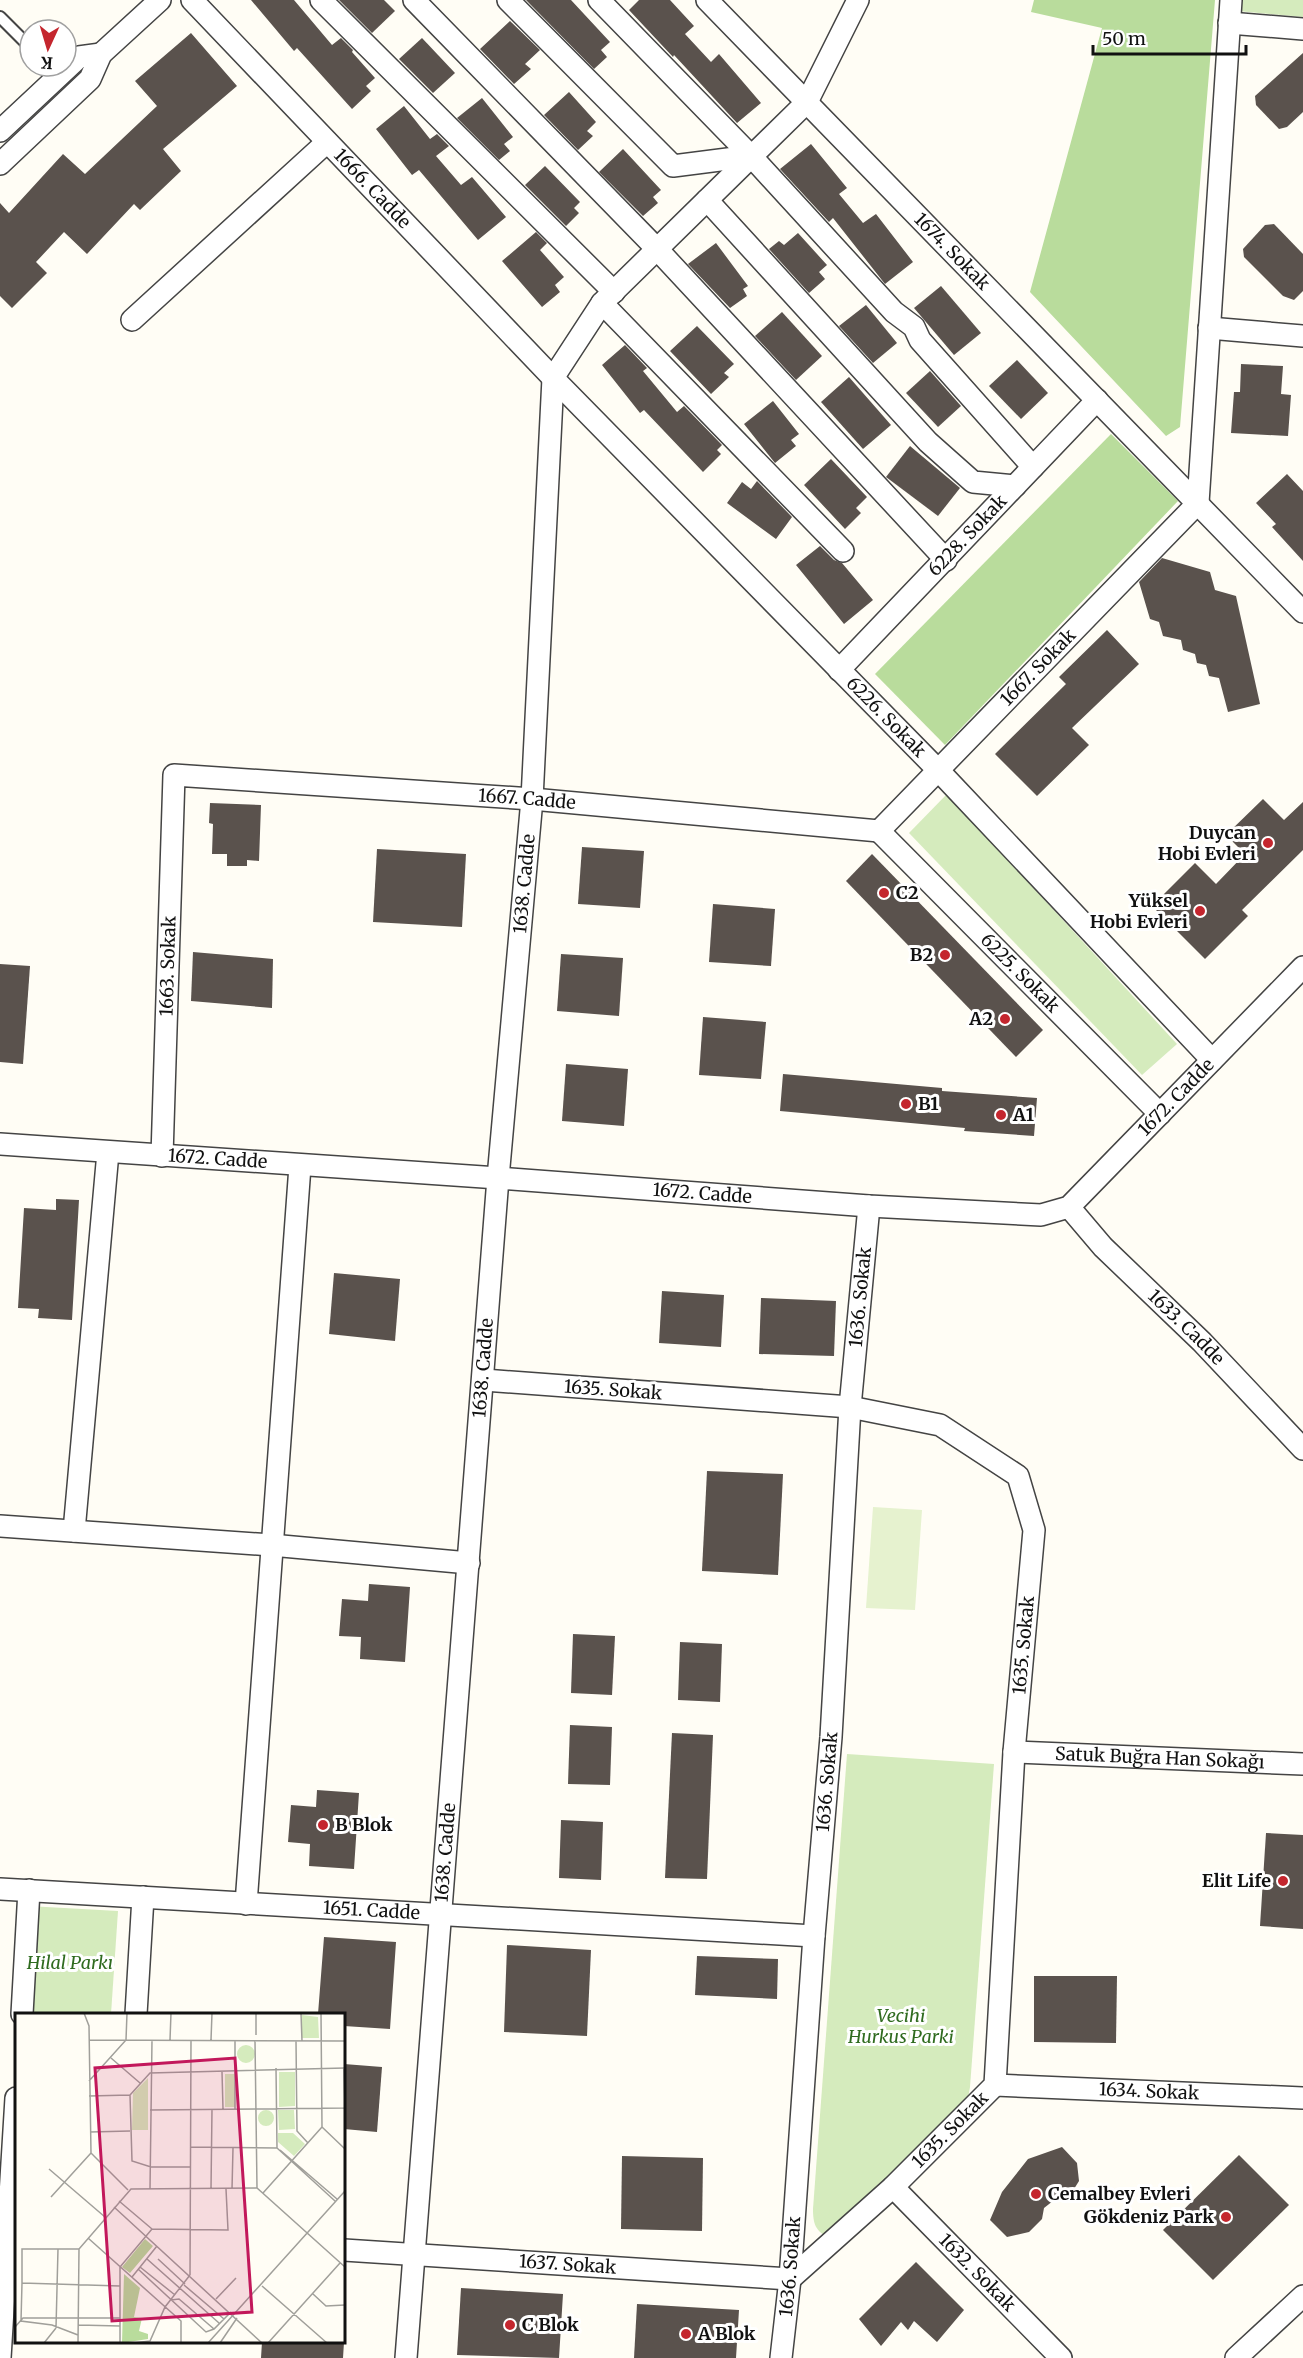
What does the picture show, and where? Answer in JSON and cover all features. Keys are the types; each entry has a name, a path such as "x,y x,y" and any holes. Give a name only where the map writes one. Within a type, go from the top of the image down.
{"street":[{"path":"0,164 90,80 101,54 160,0"},
{"path":"321,0 608,298 843,551"},
{"path":"414,0 657,249 946,560"},
{"path":"508,0 673,166 750,156"},
{"path":"599,0 750,156 894,312 914,327 920,340 1033,467"},
{"name":"1674. Sokak","path":"707,0 1303,612"},
{"path":"553,378 608,298 807,102 858,0"},
{"path":"1198,503 1231,0"},
{"name":"1666. Cadde","path":"202,4 327,142 553,378"},
{"path":"1229,23 1303,29"},
{"path":"78,58 101,54"},
{"path":"0,131 48,78"},
{"path":"132,320 327,142"},
{"path":"707,200 928,442 973,482 1015,486"},
{"path":"1209,328 1303,336"},
{"name":"6226. Sokak","path":"553,378 939,771 1212,1060"},
{"name":"1638. Cadde","path":"405,2358 484,1380 498,1178 532,799 553,378"},
{"name":"6228. Sokak","path":"838,670 1097,400"},
{"name":"1667. Sokak","path":"879,831 1198,503"},
{"name":"1667. Cadde","path":"174,775 532,799 879,831"},
{"name":"1663. Sokak","path":"162,1156 174,775"},
{"name":"6225. Sokak","path":"879,831 1160,1114"},
{"name":"1672. Cadde","path":"0,1144 869,1206 1041,1215 1070,1208 1303,969"},
{"path":"74,1531 108,1152"},
{"path":"246,1904 300,1166"},
{"name":"1636. Sokak","path":"781,2358 790,2279 814,1936 831,1737 850,1407 869,1206"},
{"name":"1633. Cadde","path":"1070,1208 1103,1247 1202,1342 1303,1449"},
{"name":"1635. Sokak","path":"484,1380 850,1407 940,1425 1018,1476 1034,1530 1014,1752 995,2085 892,2187 790,2279"},
{"path":"0,1526 271,1545 469,1563"},
{"name":"Satuk Buğra Han Sokağı","path":"1014,1752 1303,1764"},
{"name":"1651. Cadde","path":"0,1888 441,1916 814,1936"},
{"path":"22,2013 29,1890"},
{"path":"136,2013 143,1897"},
{"name":"1634. Sokak","path":"995,2085 1303,2098"},
{"path":"0,2358 8,2263 15,2119"},
{"name":"1632. Sokak","path":"892,2187 1061,2358"},
{"name":"1637. Sokak","path":"345,2250 790,2279"},
{"path":"1236,2358 1303,2296"}],"lane":[{"path":"0,17 18,35"}],"green space":[{"path":"1034,0 1215,0 1180,427 1166,436 1030,292 1102,28 1031,12"},
{"path":"1240,0 1303,0 1303,17 1238,11"},
{"path":"1111,434 1178,501 945,745 875,674"},
{"path":"947,794 1177,1044 1142,1075 909,833"},
{"path":"873,1507 922,1510 915,1610 866,1608"},
{"name":"Vecihi Hurkus Parki","path":"847,1754 994,1764 968,2098 827,2237 816,2226 813,2209"},
{"name":"Hilal Parkı","path":"28,1906 118,1911 111,2013 22,2013"}],"building":[{"path":"251,0 294,0 332,45 341,38 353,50 352,52 375,78 366,86 371,91 352,109 297,48 294,51"},
{"path":"339,0 384,0 395,11 372,33"},
{"path":"526,0 571,0 610,42 601,50 607,57 594,69"},
{"path":"639,0 670,0 694,26 685,34 711,62 719,54 761,103 737,123 629,10"},
{"path":"510,21 540,50 525,64 531,69 514,84 480,49"},
{"path":"191,33 237,86 163,149 181,171 140,210 134,204 87,254 64,232 36,262 47,273 12,308 0,296 0,203 9,213 63,154 85,174 157,106 135,81"},
{"path":"422,38 455,73 433,93 399,59"},
{"path":"1303,53 1303,112 1287,127 1279,129 1256,105 1255,96"},
{"path":"569,92 596,122 587,131 593,136 578,150 544,115"},
{"path":"482,98 513,137 504,144 510,151 499,160 457,118"},
{"path":"404,106 430,139 437,134 449,146 436,156 461,185 472,177 506,217 478,240 419,170 412,175 376,129"},
{"path":"811,144 847,188 839,194 863,223 876,214 913,262 885,284 833,218 829,222 780,169"},
{"path":"623,149 661,190 653,197 658,203 643,216 599,172"},
{"path":"545,166 580,202 574,208 579,213 566,226 525,185"},
{"path":"1274,224 1303,254 1303,291 1294,300 1283,296 1244,257 1243,249 1265,225"},
{"path":"536,232 547,243 540,250 564,277 555,285 560,292 542,307 502,261"},
{"path":"798,233 827,265 819,272 825,279 809,293 769,249 779,241 784,245"},
{"path":"716,243 748,286 743,289 747,296 730,308 688,264"},
{"path":"941,286 981,333 954,355 914,308"},
{"path":"866,305 897,343 873,363 839,326"},
{"path":"782,312 822,356 796,380 755,336"},
{"path":"697,326 734,364 724,373 729,377 711,394 670,351"},
{"path":"625,345 647,368 643,371 677,412 684,406 722,445 717,450 721,454 703,472 644,410 640,413 602,365"},
{"path":"1017,360 1048,393 1021,419 989,386"},
{"path":"1241,364 1283,366 1281,394 1291,395 1288,436 1231,433 1234,392 1240,392"},
{"path":"930,371 961,406 938,427 906,393"},
{"path":"849,377 891,425 863,449 821,402"},
{"path":"773,401 799,434 791,440 796,446 775,463 744,424"},
{"path":"910,446 960,488 938,516 886,477"},
{"path":"831,459 867,497 856,508 861,513 845,529 804,485"},
{"path":"1287,474 1303,491 1303,561 1272,527 1276,524 1256,503"},
{"path":"757,481 792,517 776,539 727,503 742,482 751,489"},
{"path":"820,546 834,560 842,563 873,600 844,624 796,565"},
{"path":"1162,558 1210,572 1215,590 1236,596 1260,704 1228,712 1219,678 1209,676 1206,665 1197,663 1195,654 1183,650 1181,640 1163,636 1159,622 1150,619 1139,582"},
{"path":"1107,630 1139,664 1072,728 1089,745 1037,796 995,754 1066,684 1059,677"},
{"path":"1263,799 1284,820 1303,802 1303,850 1242,910 1248,916 1205,959 1152,906 1195,863 1216,884 1245,854 1226,835"},
{"path":"210,803 261,805 259,861 247,860 247,866 227,866 227,854 212,854 213,824 209,823"},
{"path":"582,847 644,851 640,908 578,904"},
{"path":"377,849 466,854 462,927 373,922"},
{"path":"872,854 1043,1030 1016,1057 846,881"},
{"path":"713,904 775,909 771,966 709,962"},
{"path":"193,952 273,959 272,1008 191,1001"},
{"path":"561,954 623,958 619,1016 557,1011"},
{"path":"0,964 30,966 23,1064 0,1062"},
{"path":"703,1017 766,1022 761,1079 699,1075"},
{"path":"566,1064 628,1069 624,1126 562,1121"},
{"path":"783,1074 942,1088 942,1091 1037,1098 1034,1136 964,1131 965,1128 780,1111"},
{"path":"56,1199 79,1200 72,1320 38,1318 39,1309 18,1308 24,1208 56,1210"},
{"path":"334,1273 400,1279 395,1341 329,1334"},
{"path":"662,1291 724,1295 721,1347 659,1343"},
{"path":"761,1298 836,1301 834,1356 759,1354"},
{"path":"707,1471 783,1474 778,1575 702,1571"},
{"path":"369,1584 410,1587 405,1662 360,1659 361,1637 339,1636 342,1599 368,1601"},
{"path":"573,1634 615,1636 612,1695 571,1693"},
{"path":"680,1642 722,1644 720,1702 678,1700"},
{"path":"570,1725 612,1727 610,1785 568,1784"},
{"path":"672,1733 713,1735 707,1879 665,1878"},
{"name":"B Blok","path":"317,1790 359,1793 354,1869 309,1866 310,1844 288,1842 291,1805 316,1807"},
{"path":"561,1820 603,1822 601,1880 559,1878"},
{"name":"Elit Life","path":"1266,1833 1303,1835 1303,1929 1260,1926"},
{"path":"324,1937 396,1942 390,2029 345,2026 345,2013 318,2013"},
{"path":"507,1945 591,1950 587,2036 504,2032"},
{"path":"697,1956 778,1959 777,1999 695,1995"},
{"path":"1034,1976 1117,1976 1116,2043 1034,2042"},
{"path":"345,2064 382,2067 377,2132 345,2129"},
{"name":"Cemalbey Evleri","path":"1062,2147 1077,2163 1079,2181 1069,2197 1058,2197 1044,2208 1042,2219 1029,2232 1007,2237 990,2220 1002,2192 1028,2159"},
{"name":"Gökdeniz Park","path":"1239,2155 1289,2205 1213,2280 1163,2230"},
{"path":"622,2156 703,2158 702,2231 621,2229"},
{"path":"916,2262 964,2310 937,2342 914,2321 908,2330 901,2322 881,2346 859,2319"},
{"name":"C Blok","path":"461,2288 563,2294 559,2358 457,2355"},
{"name":"A Blok","path":"637,2304 739,2310 736,2358 634,2358"},
{"path":"262,2343 344,2343 343,2358 261,2358"}],"place":[{"name":"Duycan Hobi Evleri","path":"1268,843"},
{"name":"C2","path":"884,893"},
{"name":"Yüksel Hobi Evleri","path":"1200,911"},
{"name":"B2","path":"945,955"},
{"name":"A2","path":"1005,1019"},
{"name":"B1","path":"906,1104"},
{"name":"A1","path":"1001,1115"},
{"name":"B Blok","path":"323,1825"},
{"name":"Elit Life","path":"1283,1881"},
{"name":"Cemalbey Evleri","path":"1036,2194"},
{"name":"Gökdeniz Park","path":"1226,2217"},
{"name":"C Blok","path":"510,2325"},
{"name":"A Blok","path":"686,2334"}]}
